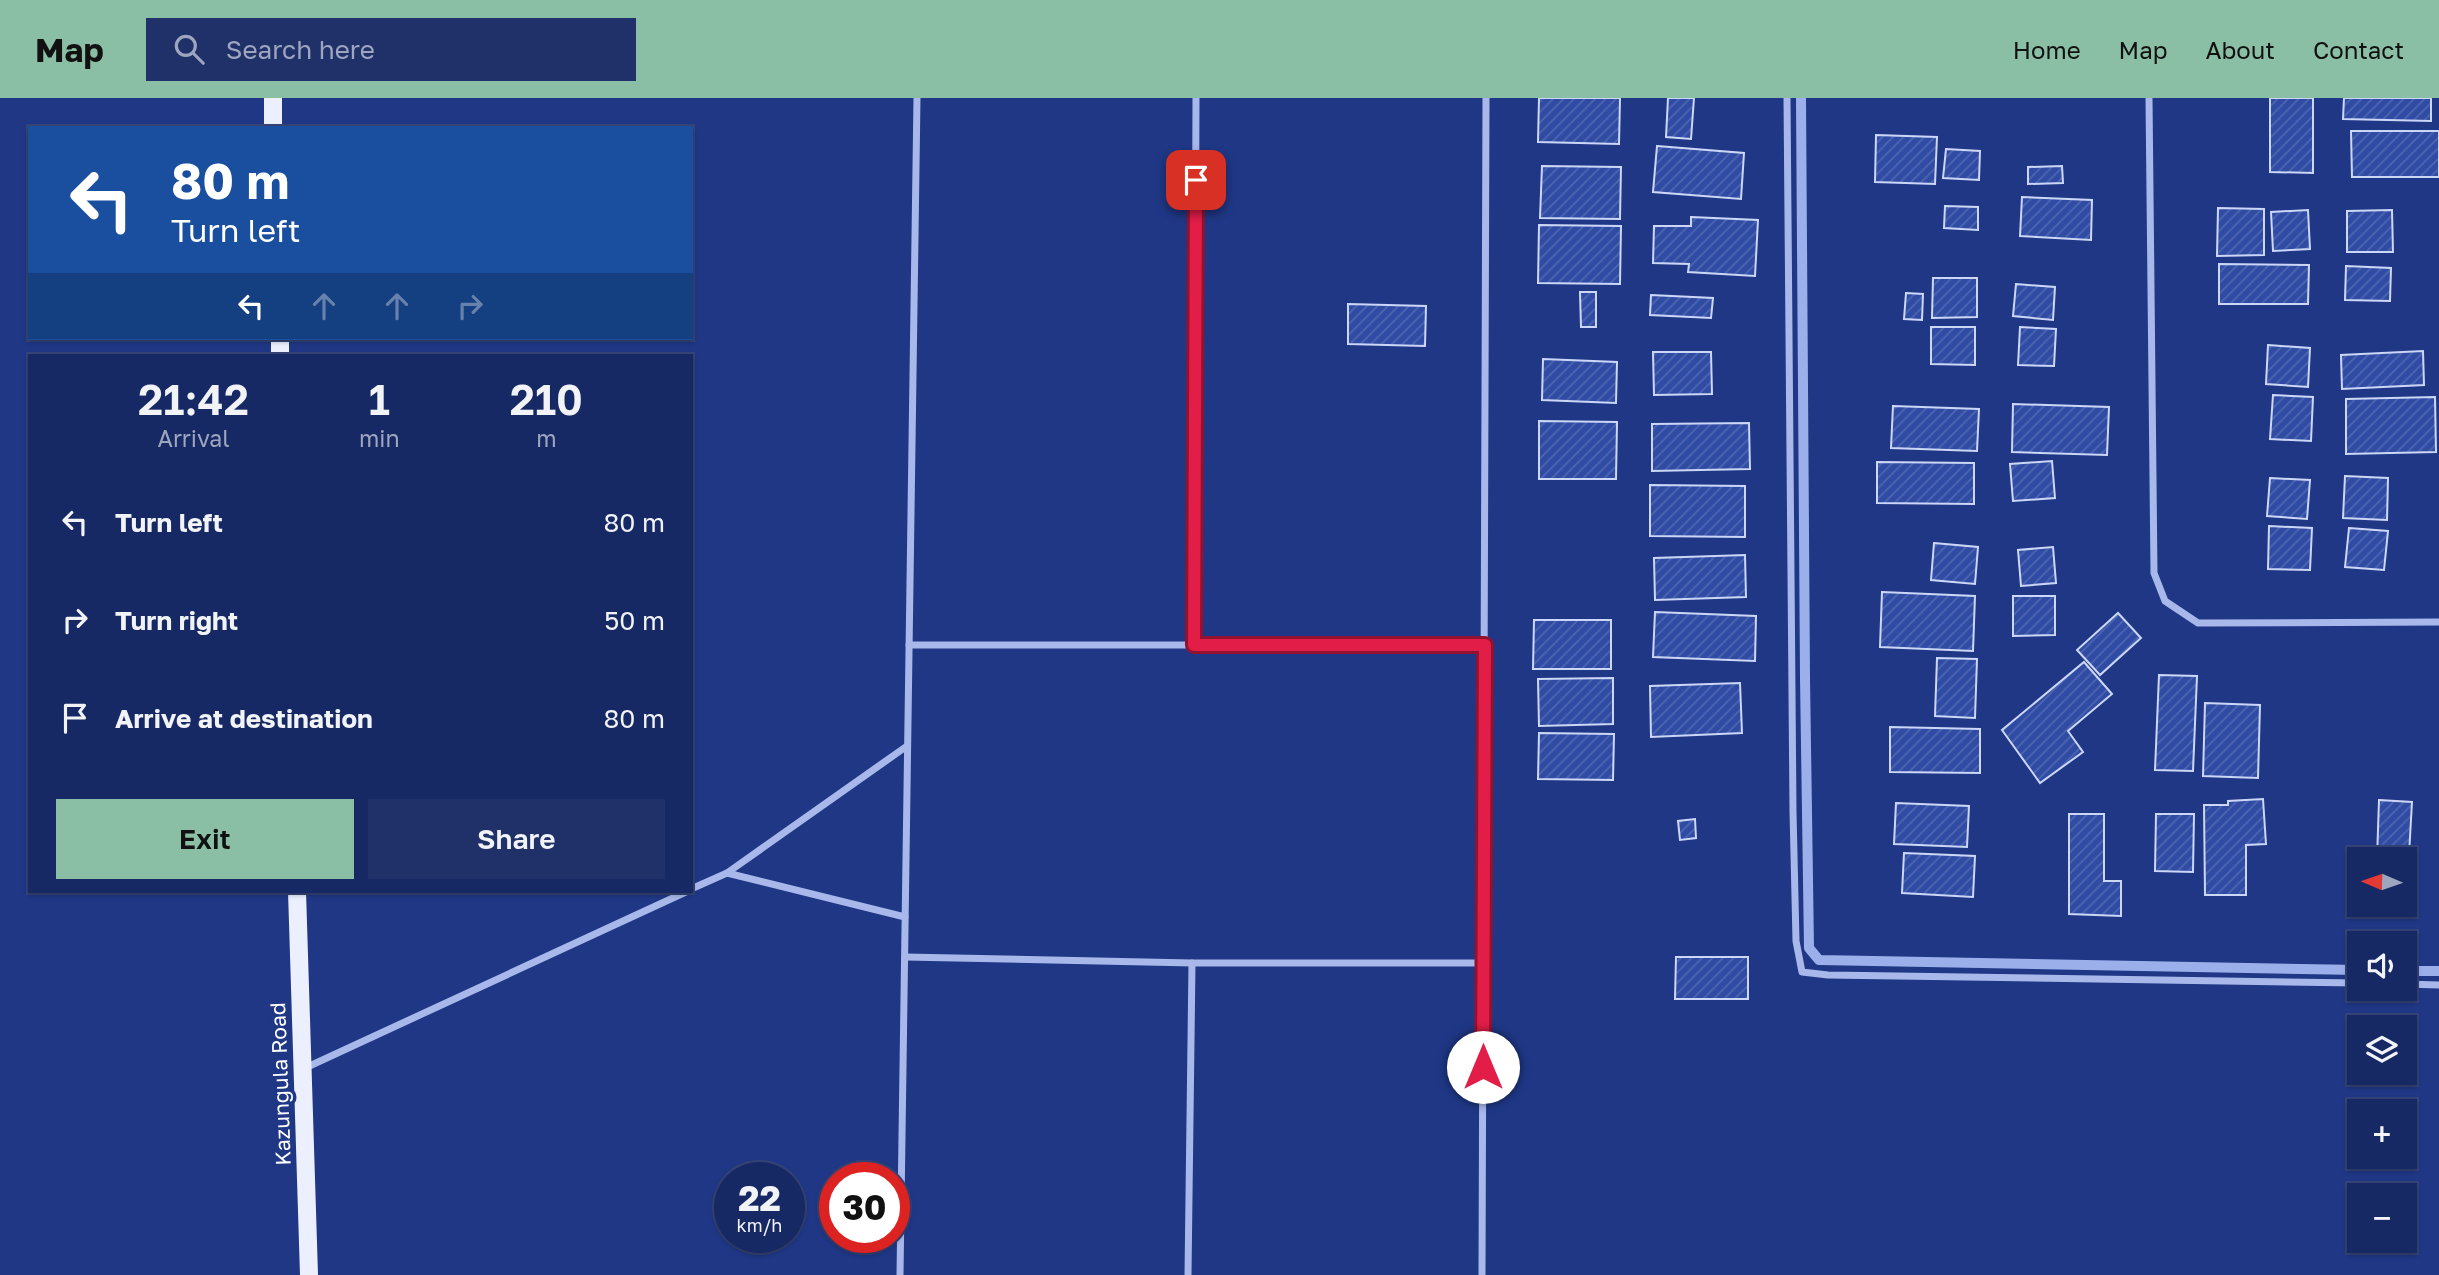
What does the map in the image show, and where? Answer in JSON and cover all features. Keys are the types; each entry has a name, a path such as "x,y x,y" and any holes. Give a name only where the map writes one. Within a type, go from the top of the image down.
{"main road":[{"path":"272,98 273,126"},
{"name":"Kazungula Road","path":"297,893 309,1275"}],"street":[{"path":"901,1275 917,98"},
{"path":"1194,645 1196,98"},
{"path":"1482,1275 1486,98"},
{"path":"1787,98 1793,811 1796,941 1802,972 1828,975 2347,983"},
{"path":"2149,98 2154,573 2165,601 2198,623 2439,622"},
{"path":"909,645 1485,645"},
{"path":"693,889 727,873 907,747"},
{"path":"727,873 905,917"},
{"path":"302,1069 683,893"},
{"path":"905,957 1192,963 1483,963"},
{"path":"1188,1275 1192,963"},
{"path":"2417,984 2439,985"}],"building":[{"path":"1539,98 1620,98 1619,144 1538,142"},
{"path":"1668,98 1694,98 1691,139 1666,137"},
{"path":"2270,98 2313,98 2313,173 2270,172"},
{"path":"2344,98 2431,98 2431,121 2343,119"},
{"path":"2351,131 2439,131 2439,177 2352,177"},
{"path":"1876,135 1937,137 1935,184 1875,182"},
{"path":"1657,146 1744,153 1741,199 1653,192"},
{"path":"1946,149 1980,151 1979,180 1943,178"},
{"path":"1542,166 1621,167 1620,219 1540,218"},
{"path":"2062,166 2063,183 2028,184 2028,167"},
{"path":"2022,197 2092,200 2091,240 2020,236"},
{"path":"1945,206 1978,207 1978,230 1944,228"},
{"path":"2218,208 2264,209 2264,255 2217,256"},
{"path":"2308,210 2310,249 2273,251 2271,212"},
{"path":"2392,210 2393,252 2347,252 2347,211"},
{"path":"1691,217 1758,220 1755,276 1688,272 1689,264 1653,263 1654,226 1691,226"},
{"path":"1539,225 1621,226 1620,284 1538,283"},
{"path":"2219,264 2309,265 2308,304 2219,304"},
{"path":"2346,266 2391,268 2390,301 2345,300"},
{"path":"1933,278 1977,278 1977,317 1932,318"},
{"path":"2016,284 2055,287 2053,320 2013,316"},
{"path":"1580,292 1596,292 1596,327 1581,327"},
{"path":"1906,293 1923,294 1922,320 1904,319"},
{"path":"1651,295 1713,298 1711,318 1650,315"},
{"path":"1348,304 1426,306 1425,346 1348,344"},
{"path":"1931,327 1975,327 1975,365 1931,364"},
{"path":"2020,327 2056,329 2054,366 2018,365"},
{"path":"2268,345 2310,348 2308,387 2266,384"},
{"path":"2423,351 2424,385 2342,389 2341,355"},
{"path":"1653,352 1711,352 1712,394 1654,395"},
{"path":"1543,359 1617,362 1616,403 1542,400"},
{"path":"2273,395 2313,397 2311,441 2270,439"},
{"path":"2435,397 2436,452 2346,454 2346,399"},
{"path":"2013,404 2109,407 2107,455 2012,452"},
{"path":"1893,406 1979,409 1977,451 1891,448"},
{"path":"1539,421 1617,422 1616,479 1539,479"},
{"path":"1749,423 1750,469 1652,471 1652,424"},
{"path":"2052,461 2055,498 2013,501 2010,464"},
{"path":"1877,462 1974,463 1974,504 1877,503"},
{"path":"2345,476 2388,478 2387,520 2343,518"},
{"path":"2270,478 2310,480 2307,519 2267,516"},
{"path":"1650,485 1745,486 1745,537 1650,536"},
{"path":"2269,526 2312,528 2310,570 2268,569"},
{"path":"2349,528 2388,531 2384,570 2345,567"},
{"path":"1934,543 1978,547 1975,584 1931,580"},
{"path":"2053,547 2056,583 2021,586 2018,550"},
{"path":"1745,555 1746,597 1655,600 1654,558"},
{"path":"1882,592 1975,596 1973,651 1880,647"},
{"path":"2013,596 2055,596 2055,635 2013,636"},
{"path":"1655,612 1756,616 1755,661 1653,657"},
{"path":"2118,613 2141,638 2100,675 2077,650"},
{"path":"1534,620 1611,620 1611,669 1533,669"},
{"path":"1937,658 1977,659 1975,718 1935,716"},
{"path":"2084,662 2112,694 2068,731 2083,752 2040,783 2002,730"},
{"path":"2159,675 2197,676 2193,771 2155,770"},
{"path":"1613,678 1613,724 1539,726 1538,679"},
{"path":"1740,683 1742,733 1651,737 1650,686"},
{"path":"2205,703 2260,705 2258,778 2203,776"},
{"path":"1890,727 1980,729 1980,773 1890,772"},
{"path":"1539,733 1614,734 1613,780 1538,779"},
{"path":"2263,799 2266,844 2246,845 2246,895 2205,895 2204,805 2228,805 2228,801"},
{"path":"2379,800 2412,802 2409,847 2377,847"},
{"path":"1896,803 1969,806 1967,847 1894,844"},
{"path":"2069,814 2104,814 2104,881 2121,881 2121,916 2069,914"},
{"path":"2156,814 2194,814 2193,872 2155,871"},
{"path":"1695,819 1696,838 1680,840 1678,821"},
{"path":"1904,853 1975,856 1973,897 1902,893"},
{"path":"1676,957 1748,957 1748,999 1675,999"}],"waterway":[{"path":"1801,98 1809,948 1819,960 2347,970"},
{"path":"2417,971 2439,971"}],"route":[{"path":"1196,180 1194,645 1485,645 1483,1067"}]}
